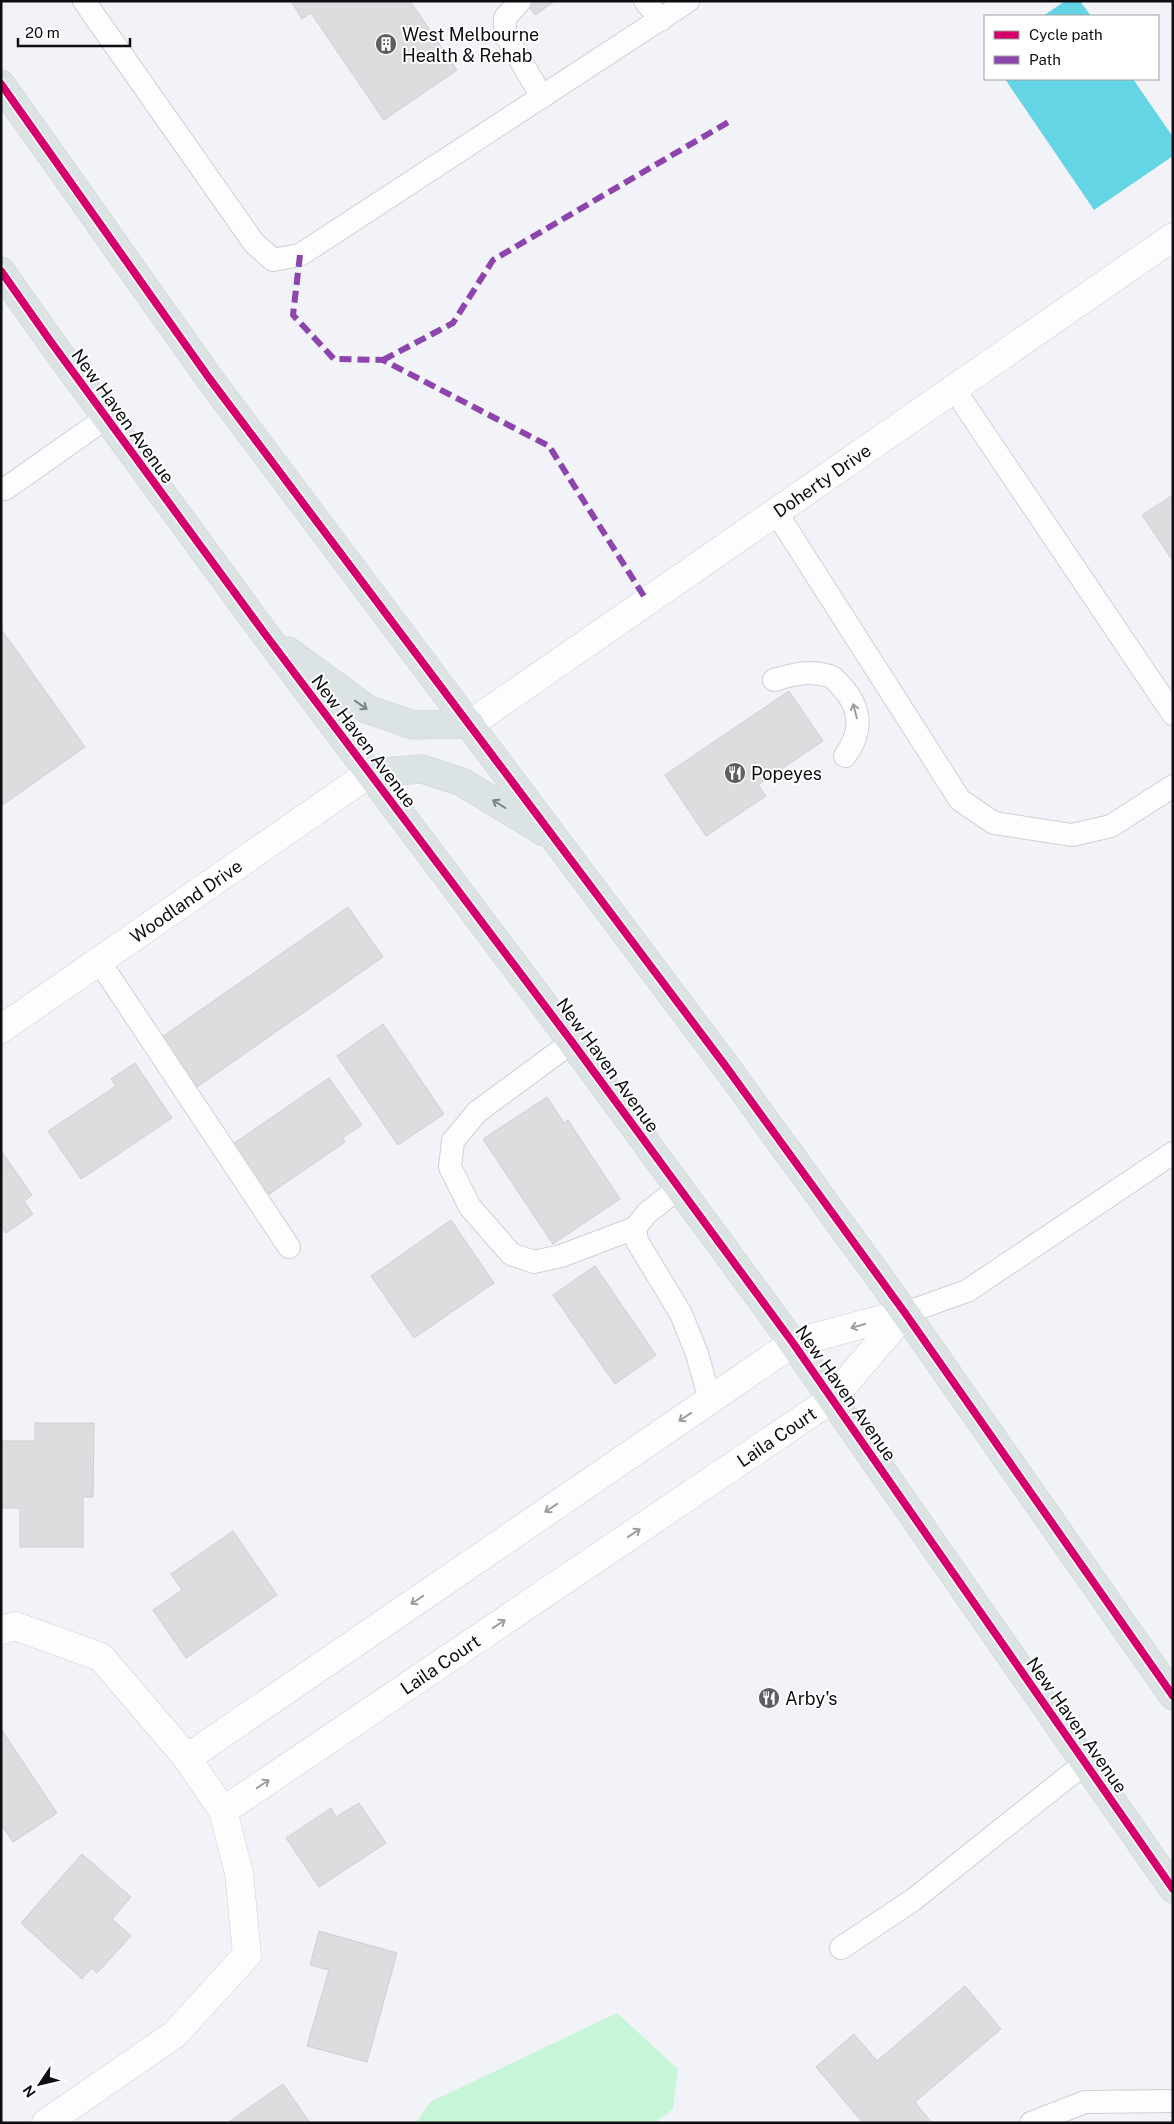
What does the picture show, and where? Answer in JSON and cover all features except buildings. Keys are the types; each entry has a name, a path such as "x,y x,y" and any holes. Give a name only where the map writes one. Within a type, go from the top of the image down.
{"main road":[{"path":"1,84 209,378 718,1056 905,1313 1173,1696"},
{"name":"New Haven Avenue","path":"1,271 106,418 265,634 572,1042 793,1343 1173,1889"},
{"path":"265,634 367,709 413,724 470,724"},
{"path":"370,774 422,769 462,782 556,839"}],"street":[{"name":"Doherty Drive","path":"470,724 1173,237"},
{"name":"Woodland Drive","path":"1,1029 370,774"},
{"path":"186,1758 793,1343 905,1313"},
{"name":"Laila Court","path":"223,1811 832,1399 905,1313"},
{"path":"1,1630 15,1626 101,1657 186,1758 223,1811 239,1873 247,1955 175,2034 46,2123"}],"lane":[{"path":"84,1 254,243 273,260 300,255 688,1"},
{"path":"520,1 505,18 505,34 542,97"},
{"path":"645,1 660,20"},
{"path":"954,389 1173,714"},
{"path":"6,488 106,418"},
{"path":"776,512 960,800 994,823 1072,835 1111,826 1173,786"},
{"path":"774,680 802,672 832,677 848,694 856,710 858,729 852,746 845,756"},
{"path":"99,961 289,1247"},
{"path":"572,1042 477,1112 452,1141 450,1167 470,1206 511,1254 534,1262 560,1256 635,1228 647,1213 679,1188"},
{"path":"905,1313 967,1291 1173,1153"},
{"path":"635,1228 636,1241 681,1314 697,1354 706,1386 713,1398"},
{"path":"841,1948 913,1900 1085,1763"},
{"path":"1031,2123 1085,2102 1173,2102"}],"green space":[{"path":"617,2013 678,2069 673,2109 655,2123 416,2123 430,2102"}],"water":[{"path":"1065,1 1080,1 1090,15 1044,15"},
{"path":"1006,80 1134,80 1173,137 1173,156 1094,210"}],"marked path":[{"path":"383,360 453,323 493,260 732,120"},
{"path":"300,255 293,315 334,359 383,360 549,446 647,601"}],"cycle path":[{"path":"1,84 209,378 724,1064 905,1313 1173,1696"},
{"path":"1,271 265,634 572,1042 793,1343 1173,1889"}],"place":[{"name":"West Melbourne Health & Rehab","path":"386,44"},
{"name":"Popeyes","path":"735,773"},
{"name":"Arby's","path":"769,1698"}]}
